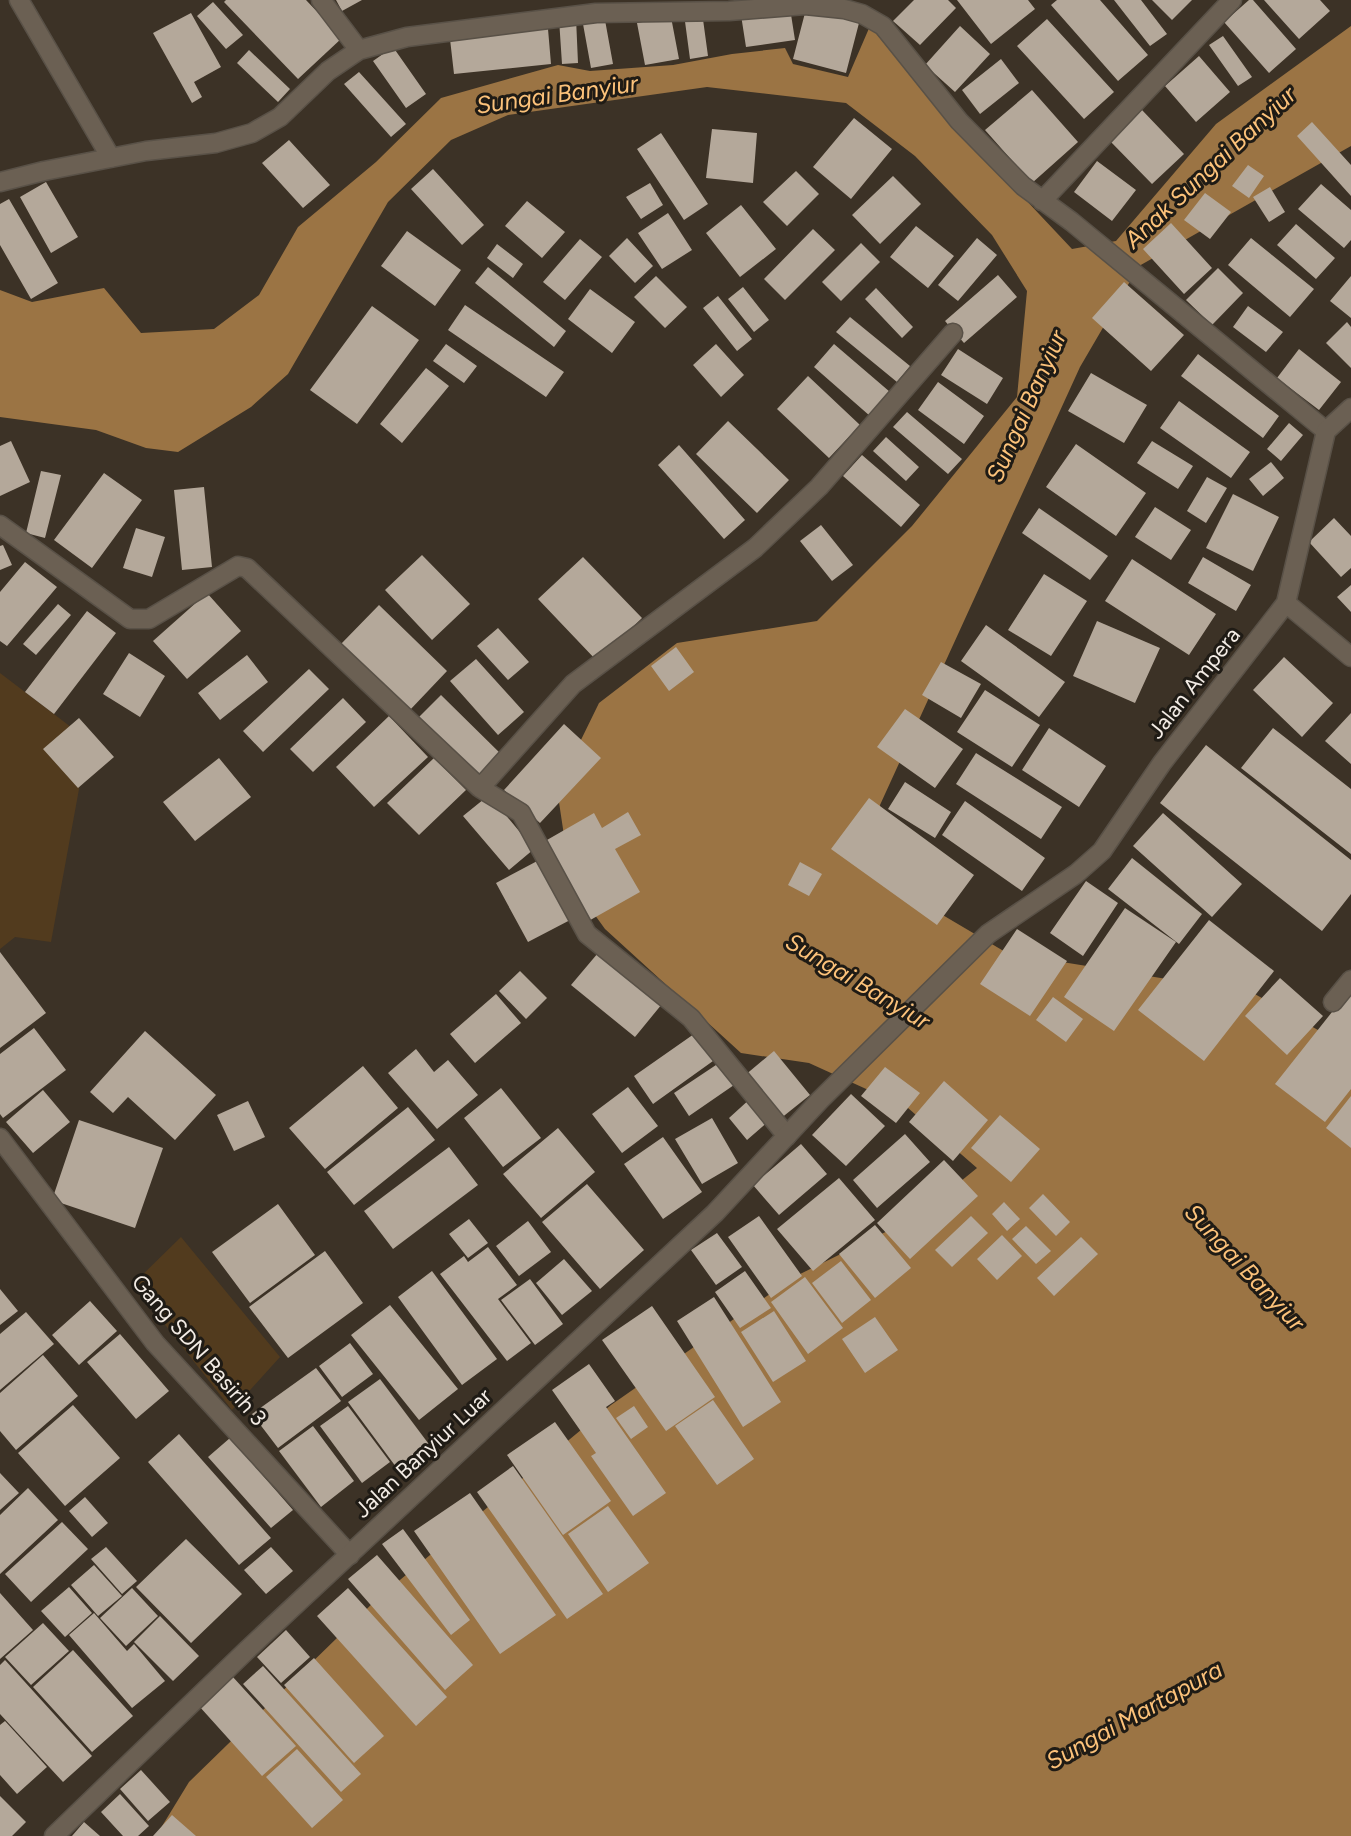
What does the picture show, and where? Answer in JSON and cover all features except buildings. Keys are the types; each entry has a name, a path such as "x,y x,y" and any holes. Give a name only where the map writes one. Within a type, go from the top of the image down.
{"street":[{"path":"19,0 111,158"},
{"path":"321,0 359,50"},
{"path":"1042,201 1232,0"},
{"path":"0,182 111,158 216,143 252,133 280,117 328,71 359,50 407,37 596,14 729,11 843,4 883,26 959,121 1042,201 1072,222 1326,431 1351,408"},
{"path":"480,788 573,684 755,548 819,487 953,333"},
{"name":"Jalan Ampera","path":"820,1100 988,934 1076,874 1102,851 1162,763 1286,603 1326,431"},
{"path":"0,525 130,619 140,621 149,619 238,566 247,568 480,788 520,813 587,934 691,1018 787,1136"},
{"path":"1286,603 1351,657"},
{"path":"1333,1002 1351,980"},
{"name":"Jalan Banyiur Luar","path":"54,1836 715,1213 820,1100"},
{"name":"Gang SDN Basirih 3","path":"0,1137 155,1343 350,1555"}],"shaded area":[{"path":"0,673 88,740 51,942 15,937 0,949"},
{"path":"181,1237 280,1357 232,1410 133,1284"}],"water":[{"path":"870,26 929,97 1072,249 1116,241 1216,124 1351,26 1351,146 1139,266 1080,367 880,805 885,860 924,904 1007,953 1253,993 1339,1042 1351,1043 1351,1836 156,1836 189,1782 377,1599 611,1405 794,1277 918,1216 977,1168 908,1108 809,1063 741,1053 605,929 571,882 557,789 599,703 677,643 817,621 912,526 1017,397 1027,291 992,235 915,156 846,103 707,87 508,115 451,140 388,202 288,374 251,407 178,452 146,448 96,430 0,417 0,290 32,302 104,288 141,333 214,329 259,295 298,227 376,162 441,98 558,65 590,71 673,65 732,54 785,48 793,64 848,77"}],"water label":[{"name":"Sungai Banyiur","path":"557,94"},
{"name":"Anak Sungai Banyiur","path":"1210,167"},
{"name":"Sungai Banyiur","path":"1026,406"},
{"name":"Sungai Banyiur","path":"858,981"},
{"name":"Sungai Banyiur","path":"1245,1267"},
{"name":"Sungai Martapura","path":"1134,1715"}]}
